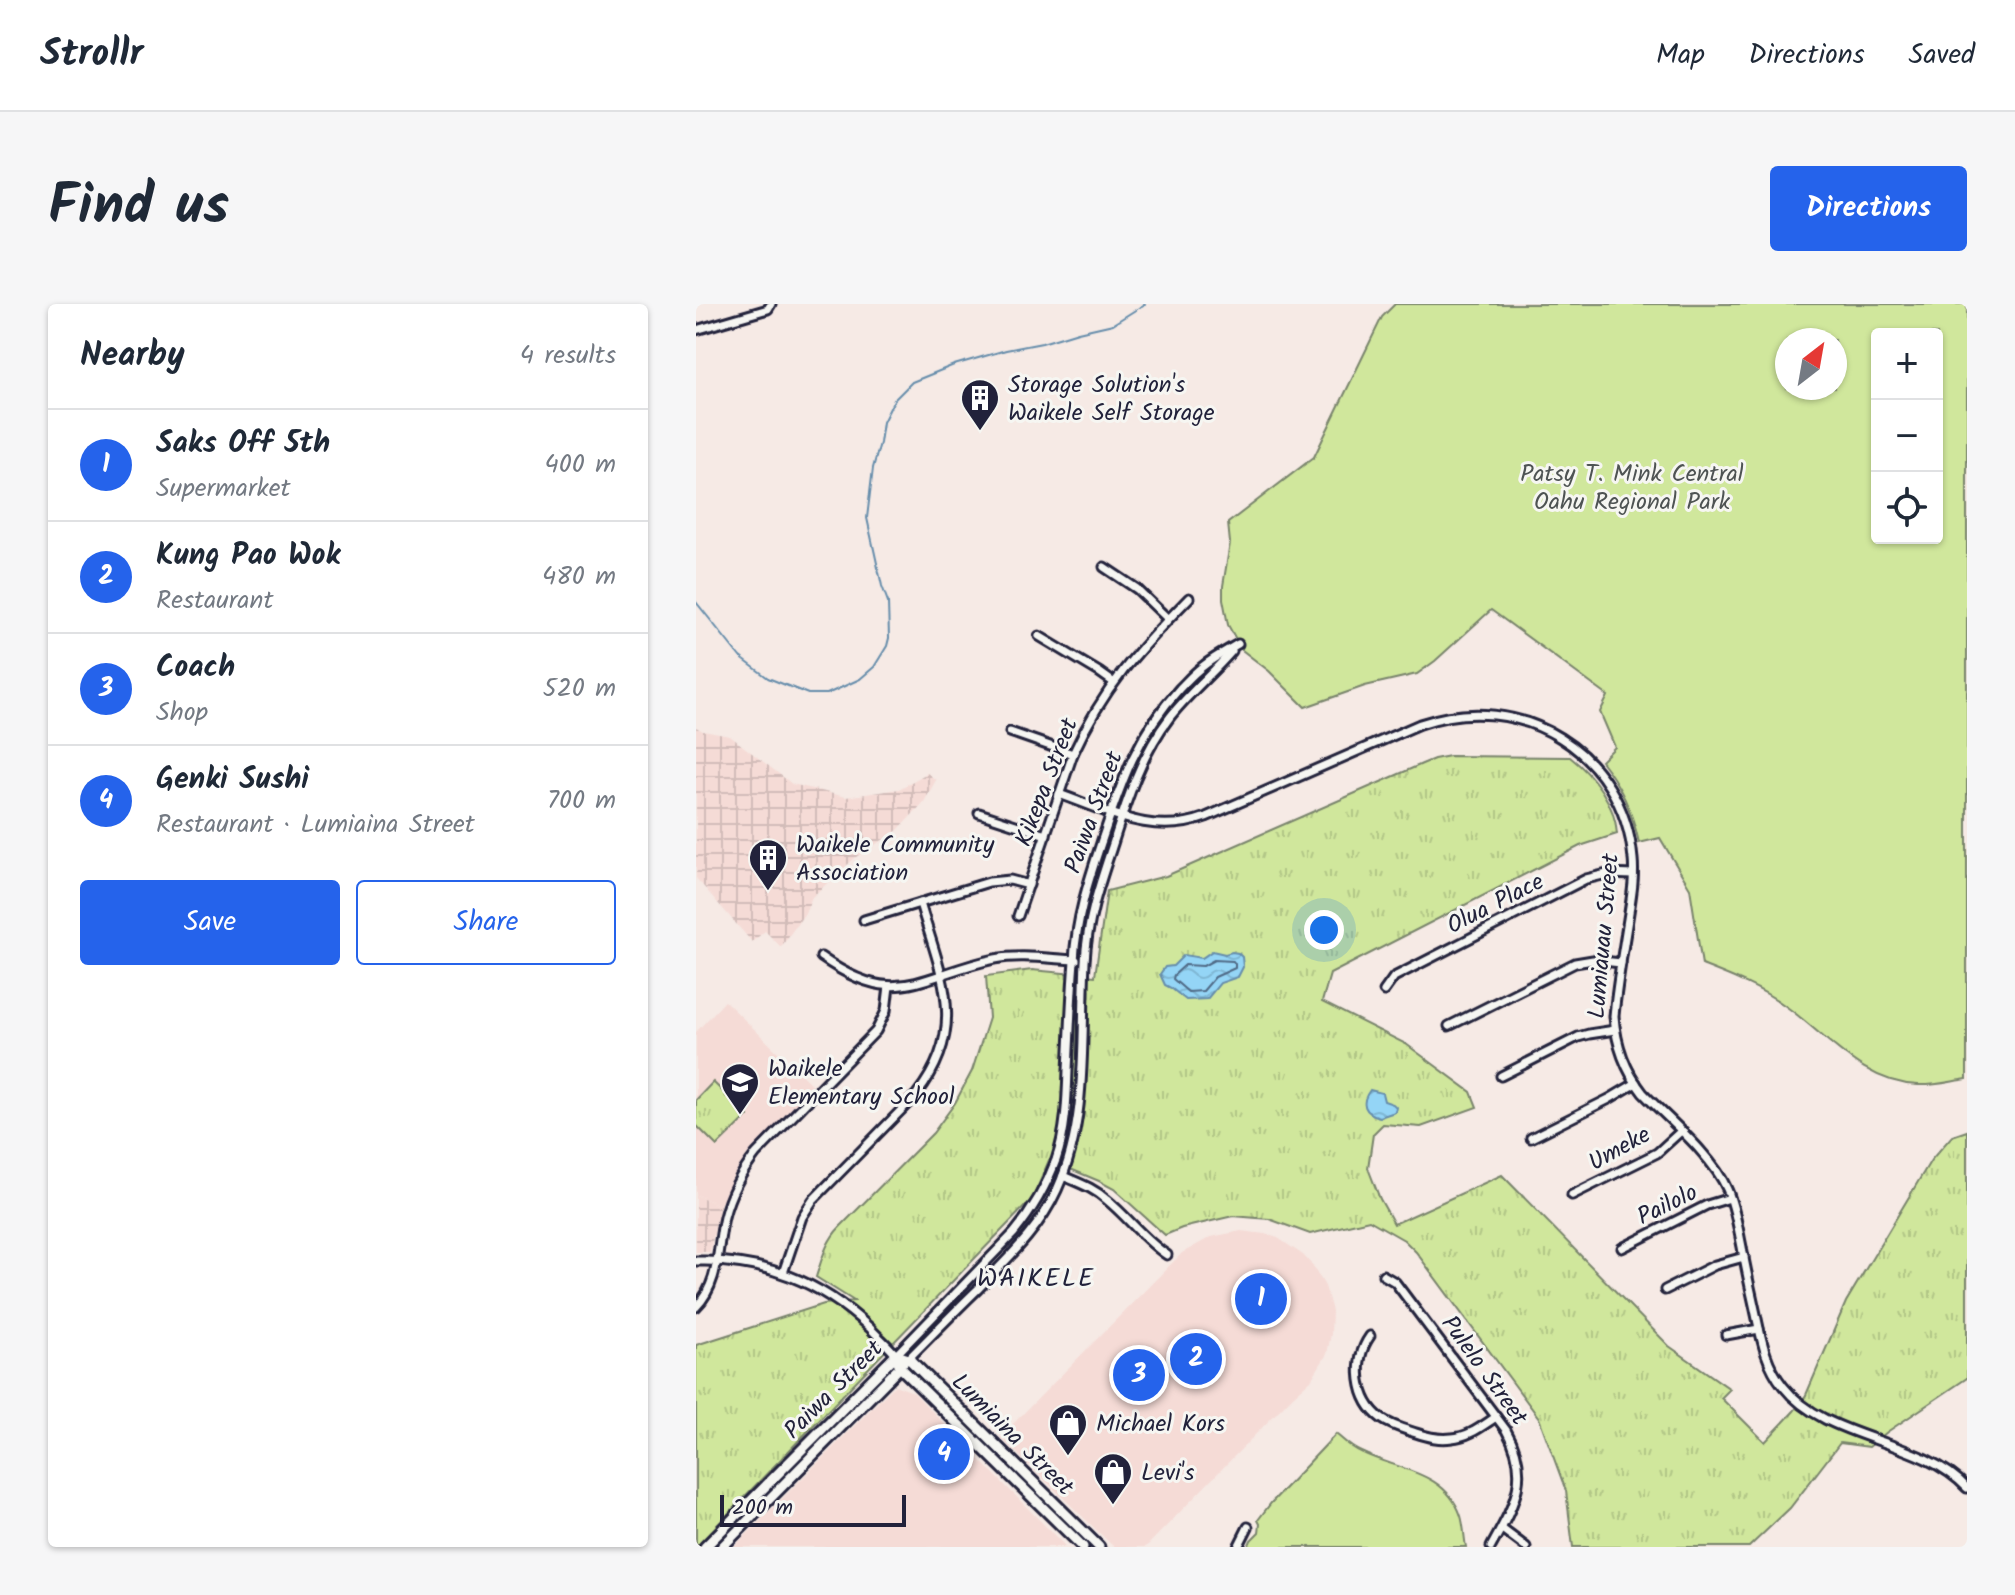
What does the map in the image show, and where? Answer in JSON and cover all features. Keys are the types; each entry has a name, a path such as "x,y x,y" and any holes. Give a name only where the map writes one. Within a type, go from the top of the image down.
{"main road":[{"name":"Lumiaina Street","path":"896,1355 909,1359 1099,1547"},
{"name":"Lumiaina Street","path":"896,1355 900,1367 1083,1547"},
{"name":"Paiwa Street","path":"705,1547 896,1355"},
{"name":"Paiwa Street","path":"722,1547 900,1367"}],"street":[{"path":"696,330 768,309 771,304"},
{"path":"1104,567 1137,589 1168,619"},
{"name":"Kikepa Street","path":"1018,916 1073,754 1094,712 1135,654 1189,598"},
{"path":"1039,636 1113,682"},
{"name":"Paiwa Street","path":"896,1355 1014,1233 1046,1182 1057,1158 1066,1110 1074,960 1082,901 1111,812 1128,765 1158,714 1201,667 1238,644 1211,676 1184,701 1160,732 1134,780 1122,816 1093,906 1085,961 1078,1110 1074,1141 1063,1176 1045,1212 1025,1240 900,1367"},
{"name":"Lumiauau Street","path":"1059,794 1151,825 1165,826 1197,820 1420,724 1452,715 1485,713 1518,719 1546,729 1572,746 1597,769 1610,788 1623,815 1631,844 1633,875 1614,1016 1621,1055 1636,1083 1711,1162 1725,1185 1764,1350 1774,1374 1796,1400 1827,1419 1937,1465 1967,1488"},
{"path":"1010,732 1073,754"},
{"path":"979,813 1046,835"},
{"name":"Olua Place","path":"1384,991 1394,977 1586,879 1607,874 1633,875"},
{"path":"864,920 989,882 1010,880 1029,885"},
{"path":"783,1273 802,1217 813,1200 917,1094 935,1069 945,1043 948,1003 920,903"},
{"path":"821,957 866,982 889,986 910,985 1008,957 1085,961"},
{"path":"1449,1026 1568,965 1593,960 1621,963"},
{"path":"696,1307 709,1289 728,1202 743,1171 876,1031 886,1011 889,986"},
{"path":"1501,1076 1578,1037 1615,1030"},
{"path":"1531,1138 1636,1083"},
{"name":"Umeke","path":"1572,1195 1657,1153 1681,1131"},
{"path":"1057,1158 1063,1176"},
{"path":"1046,1182 1063,1176 1087,1186 1105,1197 1167,1255"},
{"name":"Pailolo","path":"1622,1248 1707,1205 1730,1198"},
{"path":"1665,1290 1715,1265 1744,1257"},
{"name":"Lumiaina Street","path":"696,1261 756,1265 783,1273 817,1289 851,1312 896,1355"},
{"name":"Pulelo Street","path":"1383,1275 1395,1282 1512,1441 1518,1463 1517,1490 1511,1511 1491,1547"},
{"path":"1726,1335 1759,1329"},
{"path":"1370,1336 1362,1353 1360,1383 1370,1407 1382,1419 1430,1437 1449,1439 1467,1435 1496,1417"},
{"path":"1238,1547 1248,1527"},
{"path":"1502,1529 1526,1547"}],"shaded area":[{"path":"696,727 730,736 792,784 846,797 899,789 927,773 936,780 924,802 898,830 856,857 812,897 805,913 781,947 765,931 752,942 696,878"},
{"name":"Waikele Elementary School","path":"725,1001 813,1086 746,1156 720,1205 696,1195 696,1032"},
{"path":"696,1195 720,1205 710,1252 696,1252"},
{"path":"1241,1231 1278,1238 1313,1266 1325,1286 1332,1311 1327,1354 1311,1380 1146,1547 1114,1547 1000,1437 1182,1253 1211,1237"},
{"path":"895,1385 913,1392 1066,1547 734,1547"}],"green space":[{"name":"Patsy T. Mink Central Oahu Regional Park","path":"1395,304 1967,304 1967,1079 1918,1085 1879,1076 1846,1056 1774,999 1744,982 1702,965 1690,888 1660,838 1639,843 1625,799 1601,761 1615,747 1600,712 1608,696 1491,610 1417,674 1365,686 1305,707 1269,671 1242,650 1228,625 1223,599 1230,543 1228,523 1314,457 1382,317"},
{"path":"1450,756 1570,757 1602,791 1612,812 1617,834 1580,846 1330,974 1322,1002 1406,1044 1471,1092 1477,1107 1421,1127 1383,1124 1373,1134 1368,1168 1394,1224 1502,1175 1669,1346 1730,1389 1721,1398 1765,1442 1806,1395 1846,1302 1931,1160 1952,1136 1967,1131 1967,1378 1869,1447 1840,1443 1790,1508 1749,1547 1573,1547 1566,1491 1539,1418 1404,1240 1369,1220 1310,1234 1269,1219 1233,1216 1165,1235 1114,1189 1049,1160 1033,1198 696,1547 696,1345 824,1304 854,1301 816,1277 825,1250 835,1232 933,1133 955,1103 972,1071 989,1018 986,976 1032,970 1095,976 1107,891 1166,876 1422,764"},
{"path":"713,1082 748,1116 717,1146 696,1125 696,1100"},
{"path":"1336,1434 1357,1450 1419,1474 1444,1490 1461,1516 1466,1547 1248,1547 1259,1532 1258,1520 1271,1503"}],"water":[{"path":"1212,951 1238,953 1242,957 1243,967 1238,977 1220,983 1207,999 1186,1000 1165,985 1160,974 1165,967 1173,966 1184,955 1202,958"},
{"path":"1370,1090 1382,1093 1384,1101 1396,1107 1395,1112 1380,1117 1370,1113 1365,1103"}],"waterway":[{"path":"696,602 740,657 768,678 808,694 827,694 860,679 874,667 889,638 888,602 867,518 883,422 894,400 912,382 954,365 1113,324 1145,304"}],"place":[{"name":"Storage Solution's Waikele Self Storage","path":"980,432"},
{"name":"Waikele Community Association","path":"768,892"},
{"name":"Waikele Elementary School","path":"740,1116"},
{"name":"Saks Off 5th","path":"1261,1299"},
{"name":"Kung Pao Wok","path":"1196,1359"},
{"name":"Coach","path":"1139,1375"},
{"name":"Genki Sushi","path":"944,1454"},
{"name":"Michael Kors","path":"1068,1457"},
{"name":"Levi's","path":"1113,1506"}],"district":[{"name":"WAIKELE","path":"1036,1277"}]}
